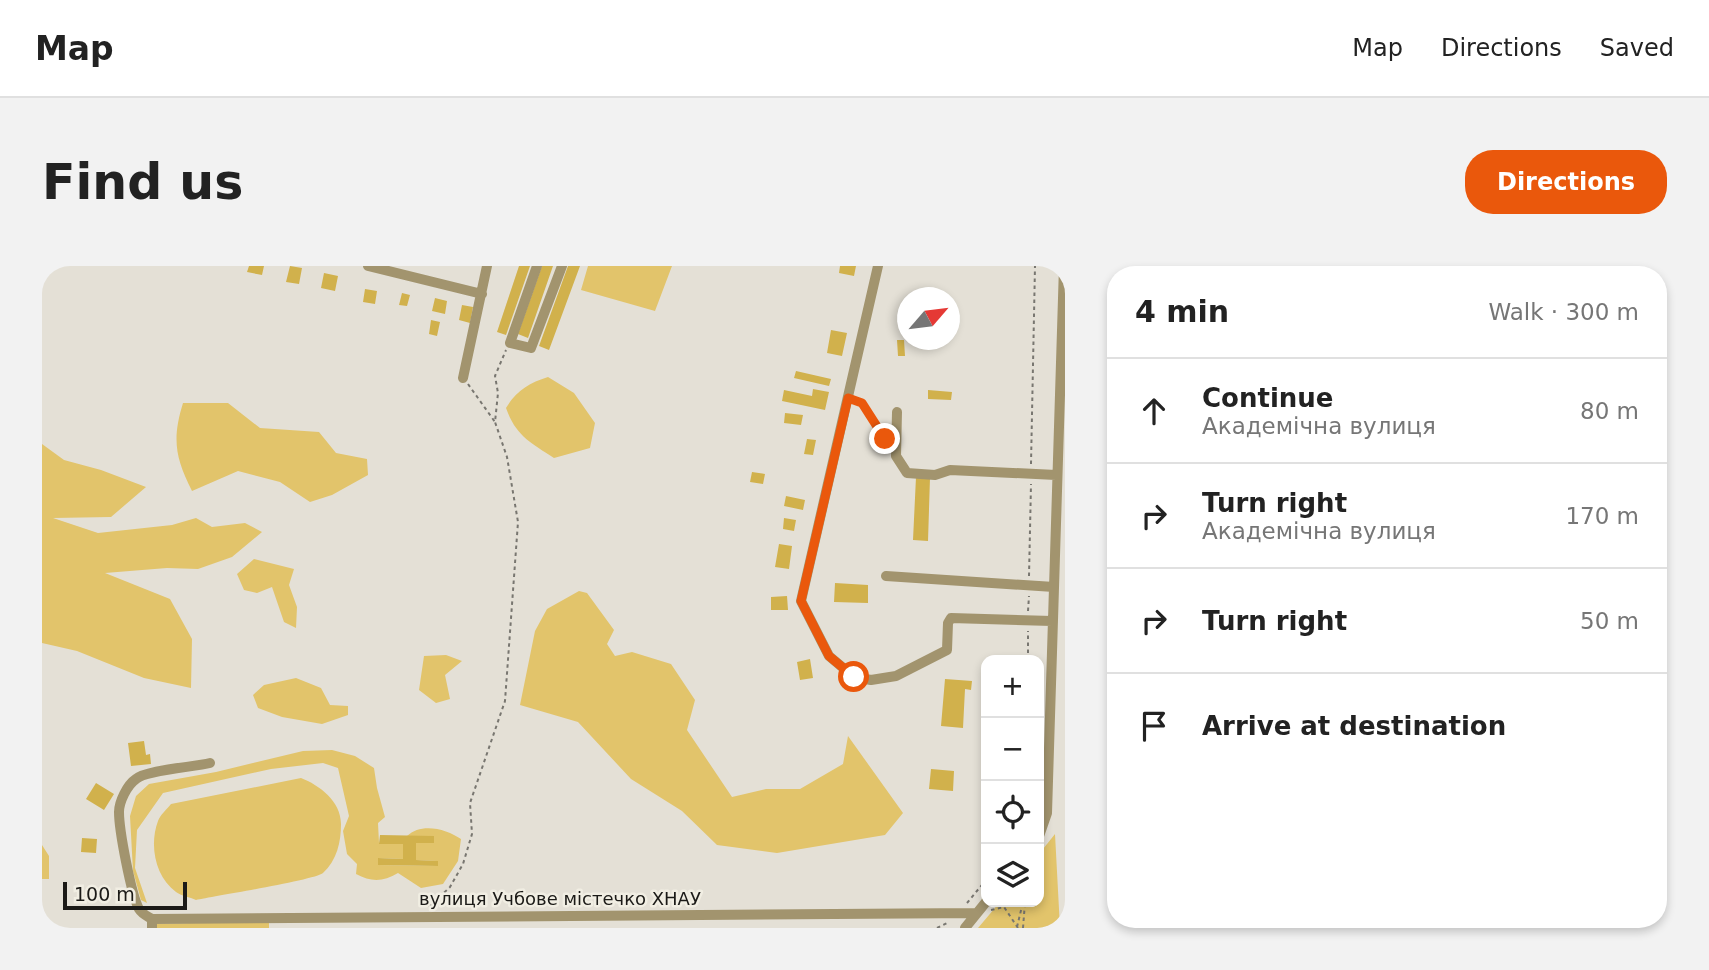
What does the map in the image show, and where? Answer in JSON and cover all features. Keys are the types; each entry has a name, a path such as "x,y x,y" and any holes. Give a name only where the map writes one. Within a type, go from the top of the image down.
{"street":[{"path":"368,266 482,294"},
{"path":"463,378 487,266"},
{"path":"537,266 510,344 531,348 562,266"},
{"path":"877,266 801,601 829,656 854,677 871,681 896,676 947,650 948,623 951,618 1052,621"},
{"path":"1044,822 1047,813 1064,266"},
{"path":"897,412 896,452 907,473 934,475 950,470 1056,475"},
{"path":"886,576 1054,587"},
{"path":"152,924 140,912 132,886 119,811 124,796 136,778 153,771 210,763"},
{"path":"965,928 982,907"},
{"name":"вулиця Учбове містечко ХНАУ","path":"152,924 677,922 977,913"}],"path":[{"path":"1028,655 1035,266"},
{"path":"495,422 498,393 495,376 510,344"},
{"path":"418,922 450,887 463,864 472,834 470,803 505,701 518,522 507,457 495,422 463,378"},
{"path":"848,398 862,403 896,452"},
{"path":"977,913 1004,907 1017,928"},
{"path":"1017,928 1023,907"},
{"path":"1023,928 1024,907"},
{"path":"937,928 953,920"}],"shaded area":[{"path":"588,266 672,266 655,311 581,290"},
{"path":"548,377 574,393 595,423 590,448 554,458 525,438 514,425 506,408 510,402 524,388"},
{"path":"183,403 228,403 260,428 319,432 336,453 367,459 368,475 332,495 310,502 280,482 238,471 192,491 177,448 177,427"},
{"path":"42,444 64,460 146,487 111,517 53,518 98,533 172,525 196,518 212,527 245,523 262,532 232,557 198,569 167,568 105,573 170,599 192,639 191,688 144,678 77,651 42,643"},
{"path":"254,559 294,569 289,585 297,607 296,628 284,622 272,587 257,593 244,590 237,574"},
{"path":"579,591 587,593 614,630 607,644 615,656 632,652 671,664 695,700 687,730 732,797 766,789 800,789 843,764 848,736 903,813 885,835 777,853 717,845 682,811 631,779 578,722 520,705 535,631 547,609"},
{"path":"446,655 462,661 445,675 450,699 436,703 419,690 424,656"},
{"path":"296,678 321,688 330,705 348,706 348,715 322,724 282,717 258,708 253,695 264,685"},
{"path":"332,750 355,756 374,768 385,817 378,823 379,843 403,844 403,859 379,858 378,865 438,866 437,861 416,860 416,843 433,843 434,837 407,836 419,829 434,828 461,839 458,861 443,884 421,888 398,873 377,880 356,874 357,864 347,854 343,831 349,816 338,768 323,763 271,769 163,793 137,830 135,868 147,903 141,900 133,871 130,816 136,796 149,784 216,772 303,751"},
{"path":"301,778 328,795 340,816 339,844 332,862 323,873 284,884 196,900 169,886 156,860 154,840 159,819 171,804"},
{"path":"1055,834 1060,928 978,928 996,907 1044,907 1044,848"},
{"path":"42,845 49,856 49,879 42,879"},
{"path":"269,921 269,928 154,928 154,924"}],"building":[{"path":"249,266 264,266 262,275 247,272"},
{"path":"290,266 302,268 299,284 286,282"},
{"path":"519,266 530,266 506,335 497,332"},
{"path":"542,266 553,266 528,338 518,334"},
{"path":"568,266 580,266 549,350 539,346"},
{"path":"840,266 856,266 854,276 839,273"},
{"path":"324,273 338,276 335,291 321,288"},
{"path":"365,289 377,291 375,304 363,302"},
{"path":"402,293 410,295 407,306 399,305"},
{"path":"435,298 447,301 445,314 432,311"},
{"path":"462,305 473,307 470,323 459,320"},
{"path":"431,320 440,322 437,336 429,334"},
{"path":"831,330 847,333 842,356 827,353"},
{"path":"898,350 905,350 905,356 898,356"},
{"path":"796,371 831,379 829,386 794,378"},
{"path":"813,389 829,392 825,410 782,401 784,390 812,396"},
{"path":"928,390 952,392 951,400 928,399"},
{"path":"785,413 803,415 801,425 784,423"},
{"path":"807,439 816,440 813,455 804,454"},
{"path":"752,472 765,474 763,484 750,482"},
{"path":"916,477 930,478 928,541 913,540"},
{"path":"786,496 805,500 803,510 784,506"},
{"path":"784,518 796,520 794,531 783,529"},
{"path":"779,544 792,546 789,569 775,567"},
{"path":"835,583 868,585 868,603 834,602"},
{"path":"787,596 788,610 771,610 771,597"},
{"path":"810,659 813,678 800,680 797,662"},
{"path":"945,679 972,681 971,690 965,689 963,728 941,726"},
{"path":"144,741 146,755 150,754 151,764 131,766 128,743"},
{"path":"931,769 954,771 953,791 929,789"},
{"path":"96,783 114,794 104,810 86,799"},
{"path":"380,835 434,836 434,843 416,843 416,860 438,861 438,866 378,865 378,858 403,859 403,844 379,844"},
{"path":"82,838 97,839 96,853 81,852"}],"route":[{"path":"854,677 829,656 801,601 848,398 862,403 885,439"}]}
